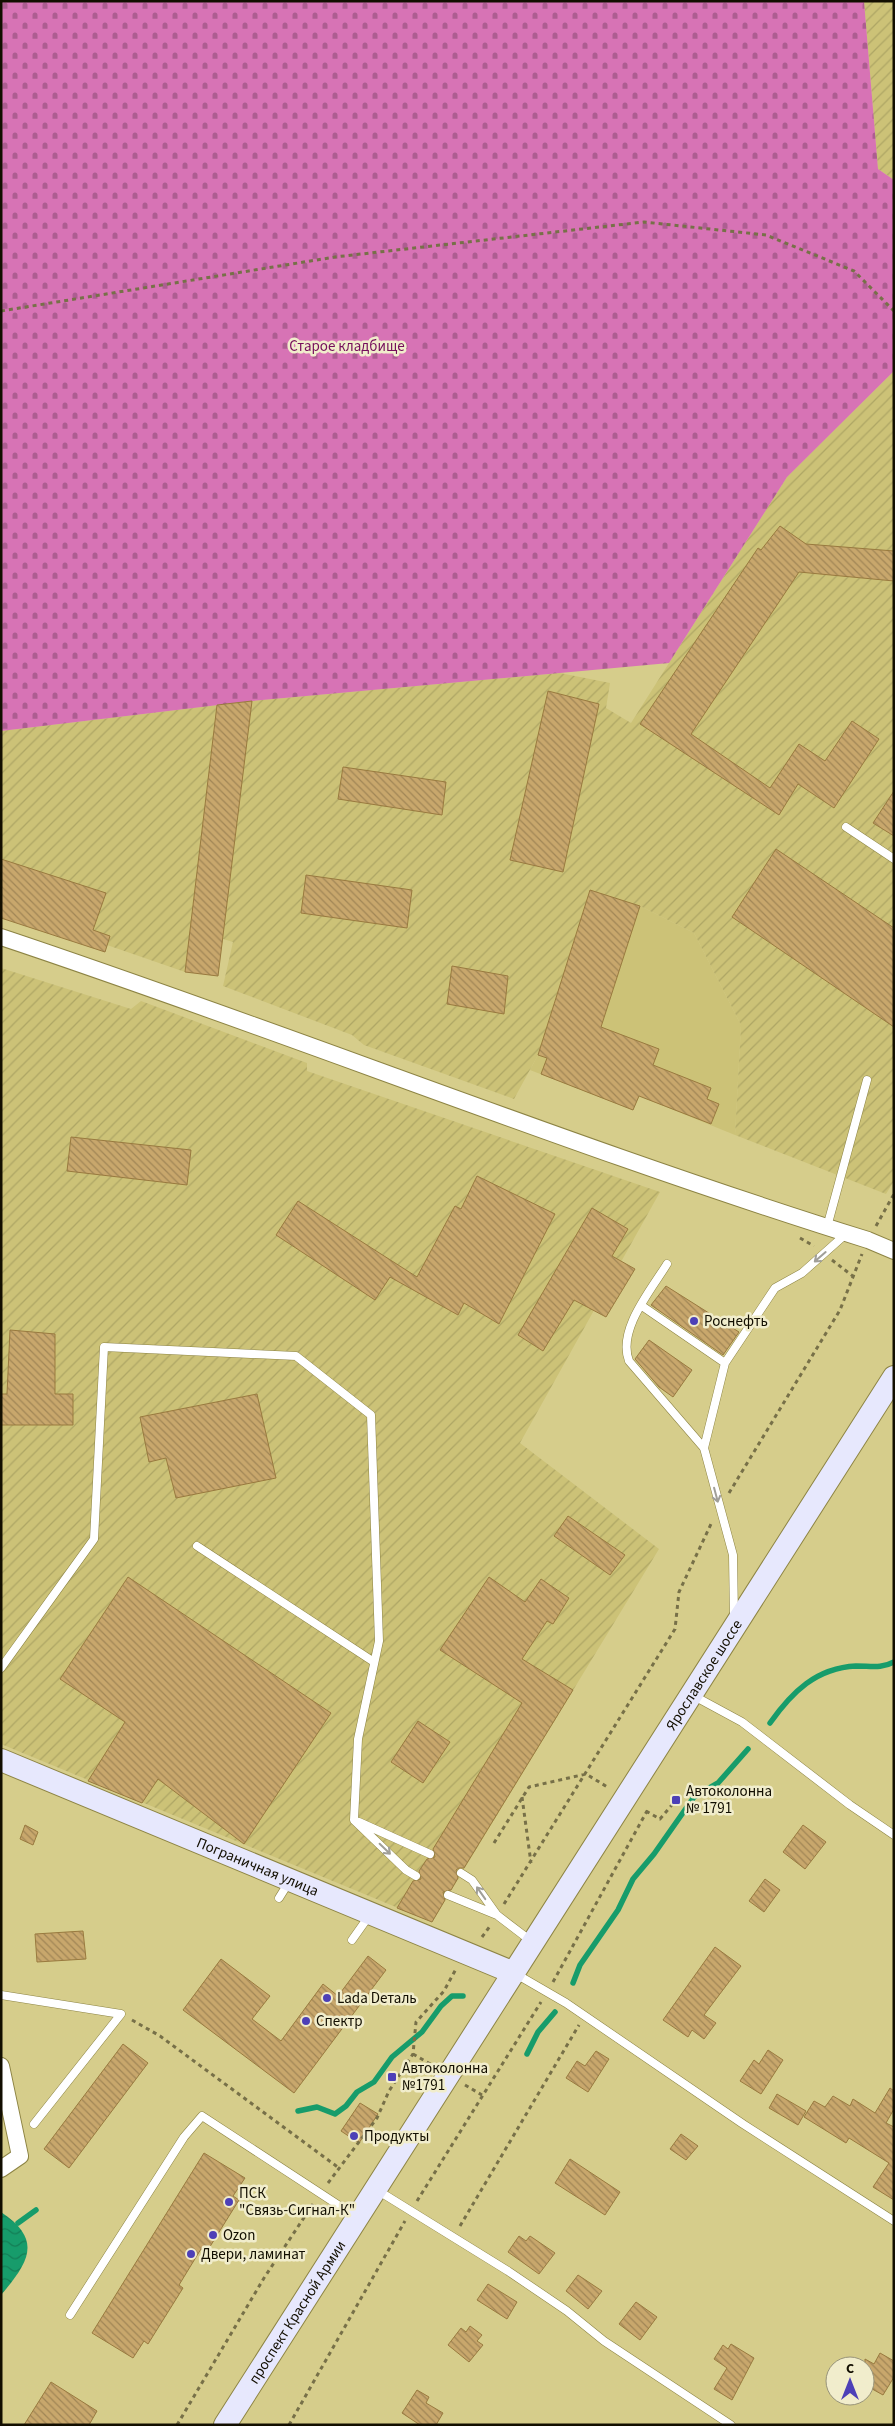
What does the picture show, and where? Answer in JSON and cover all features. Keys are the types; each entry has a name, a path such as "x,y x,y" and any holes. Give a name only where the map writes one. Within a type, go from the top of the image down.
{"main road":[{"name":"Ярославское шоссе","path":"514,1973 894,1377"},
{"name":"Пограничная улица","path":"1,1760 465,1951 514,1973"},
{"name":"проспект Красной Армии","path":"225,2425 514,1973"}],"street":[{"path":"1,937 142,984 505,1118 868,1240 894,1251"},
{"path":"1,2066 20,2156 1,2169"}],"lane":[{"path":"846,827 894,859"},
{"path":"827,1227 867,1080"},
{"path":"704,1448 725,1363 775,1288 791,1280 847,1234"},
{"path":"667,1264 628,1330 625,1350 629,1360 704,1448 733,1555 734,1630"},
{"path":"642,1306 725,1363"},
{"path":"1,1668 94,1539 104,1347 296,1356 371,1415 379,1641 358,1739 354,1820 406,1870 416,1876"},
{"path":"197,1546 374,1662"},
{"path":"692,1695 742,1722 850,1805 894,1835"},
{"path":"354,1820 430,1854"},
{"path":"461,1873 472,1880 497,1915"},
{"path":"279,1898 291,1879"},
{"path":"448,1895 497,1915 533,1942"},
{"path":"352,1940 371,1912"},
{"path":"514,1973 585,2016 744,2124 894,2221"},
{"path":"1,1995 121,2014 34,2124"},
{"path":"70,2315 184,2137 202,2116 357,2217"},
{"path":"375,2189 538,2291 567,2311 604,2341 731,2425"}],"path":[{"path":"1,311 335,257 644,222 766,234 854,271 894,311"},
{"path":"177,2425 264,2278 339,2168 377,2118 389,2091 413,2054 416,2022 444,1991 470,1938 479,1942 531,1864 675,1629 678,1592 720,1509 840,1310 868,1240 894,1194"},
{"path":"797,1237 824,1254 854,1277"},
{"path":"494,1843 529,1786 586,1774 660,1819 676,1800"},
{"path":"522,1797 531,1864"},
{"path":"547,1992 647,1811"},
{"path":"121,2014 160,2036 339,2168"},
{"path":"453,2237 585,2016"}],"shaded area":[{"path":"864,1 894,1 894,180 878,169"},
{"path":"894,371 894,1181 886,1194 735,1135 741,1025 694,933 640,906 590,891 538,1055 514,1099 364,1045 352,1035 223,986 233,942 223,939 218,976 185,972 107,945 1,918 1,731 252,701 560,673 610,683 606,708 631,723 787,477"},
{"path":"590,890 640,906 694,933 741,1025 735,1135 639,1096 633,1110 530,1070 538,1055"},
{"path":"1,968 131,1009 141,1001 307,1063 307,1071 660,1192 520,1443 659,1549 432,1922 1,1744"}],"green space":[{"name":"Старое кладбище","path":"1,1 864,1 878,169 894,180 894,371 787,477 669,663 252,701 1,731"}],"water":[{"path":"1,2212 23,2232 27,2242 27,2252 19,2272 1,2295"}],"building":[{"path":"780,526 806,544 894,551 894,581 799,572 691,734 770,788 799,744 825,761 852,721 879,739 834,808 798,784 779,815 640,724 758,548 761,550"},
{"path":"548,691 599,704 563,872 510,860"},
{"path":"252,701 218,976 185,972 217,705"},
{"path":"343,767 446,782 442,815 338,799"},
{"path":"894,791 894,836 873,823"},
{"path":"776,849 894,928 894,1027 732,917"},
{"path":"1,859 106,893 93,930 110,936 105,952 1,918"},
{"path":"306,875 412,890 407,928 301,913"},
{"path":"590,890 640,906 601,1027 659,1049 653,1065 711,1088 707,1099 719,1104 711,1124 639,1096 633,1110 541,1074 547,1058 538,1055"},
{"path":"452,966 508,976 504,1014 447,1004"},
{"path":"71,1137 191,1150 187,1185 67,1171"},
{"path":"477,1176 555,1214 499,1324 464,1303 458,1315 390,1277 375,1300 276,1235 298,1201 417,1277 455,1206 461,1209"},
{"path":"592,1208 628,1229 612,1256 635,1269 606,1317 574,1300 543,1351 518,1335"},
{"name":"Роснефть","path":"666,1286 739,1332 723,1355 651,1305"},
{"path":"10,1330 55,1334 55,1394 73,1394 73,1425 1,1425 1,1394 7,1394"},
{"path":"649,1340 692,1370 673,1397 659,1387 635,1359"},
{"path":"257,1394 276,1478 176,1498 166,1458 149,1462 140,1417"},
{"path":"568,1516 625,1555 610,1575 554,1536"},
{"path":"128,1577 331,1713 244,1844 158,1779 142,1803 88,1781 125,1722 60,1679"},
{"path":"489,1577 525,1602 541,1579 569,1598 553,1624 547,1621 522,1659 573,1690 464,1868 456,1870 458,1878 451,1890 443,1892 445,1900 432,1922 397,1908 413,1881 421,1879 419,1871 427,1859 435,1857 433,1849 522,1703 440,1650"},
{"path":"418,1721 450,1742 423,1783 391,1762"},
{"path":"25,1825 38,1832 33,1845 20,1839"},
{"path":"803,1825 826,1842 805,1869 783,1852"},
{"path":"765,1879 780,1890 764,1912 749,1901"},
{"path":"83,1931 86,1959 37,1962 35,1934"},
{"path":"715,1947 741,1966 704,2015 716,2023 704,2039 692,2030 688,2037 663,2020"},
{"path":"368,1956 386,1970 294,2093 183,2010 221,1959 270,1996 252,2019 281,2041 323,1984 338,1996"},
{"path":"123,2044 148,2063 69,2168 44,2149"},
{"path":"768,2050 783,2060 761,2094 740,2081 754,2060 759,2064"},
{"path":"596,2051 609,2059 588,2092 566,2078 577,2061 585,2066"},
{"path":"890,2088 894,2091 894,2109 886,2123 894,2127 894,2200 873,2187 889,2163 849,2138 846,2143 804,2117 814,2101 825,2107 833,2096 850,2106 853,2099 875,2113"},
{"path":"777,2094 806,2111 798,2125 769,2108"},
{"path":"360,2103 378,2114 359,2143 341,2131"},
{"path":"681,2134 698,2146 686,2160 670,2149"},
{"path":"204,2153 245,2178 233,2196 239,2200 206,2253 201,2249 179,2285 183,2288 148,2344 144,2341 133,2358 92,2333"},
{"path":"570,2159 620,2192 605,2215 555,2183"},
{"path":"519,2236 526,2241 530,2236 555,2253 539,2274 508,2252"},
{"path":"578,2275 602,2291 588,2309 566,2291"},
{"path":"488,2284 517,2302 507,2319 477,2300"},
{"path":"636,2302 657,2317 640,2340 619,2324"},
{"path":"470,2326 482,2335 477,2341 483,2345 469,2362 448,2345 461,2328 466,2332"},
{"path":"731,2344 754,2358 732,2400 714,2389 727,2368 714,2359 723,2345 728,2349"},
{"path":"880,2353 894,2361 894,2377 883,2395 875,2391 875,2362"},
{"path":"51,2382 97,2411 89,2425 24,2425"},
{"path":"417,2390 429,2397 426,2403 443,2413 436,2425 420,2425 402,2413"}],"waterway":[{"path":"770,1723 796,1692 829,1671 856,1666 880,1666 894,1662"},
{"path":"573,1983 580,1965 618,1910 633,1879 654,1854 694,1797 718,1783 748,1749"},
{"path":"298,2111 317,2107 335,2114 346,2106 357,2092 374,2082 392,2057 422,2032 441,2006 452,1996 463,1996"},
{"path":"527,2054 538,2032 555,2012"},
{"path":"18,2223 36,2210"}],"place":[{"name":"Роснефть","path":"694,1321"},
{"name":"Автоколонна № 1791","path":"676,1800"},
{"name":"Lada Dеталь","path":"327,1998"},
{"name":"Спектр","path":"306,2021"},
{"name":"Автоколонна №1791","path":"392,2077"},
{"name":"Продукты","path":"354,2136"},
{"name":"ПСК \"Связь-Сигнал-К\"","path":"229,2202"},
{"name":"Ozon","path":"213,2235"},
{"name":"Двери, ламинат","path":"191,2254"}]}
